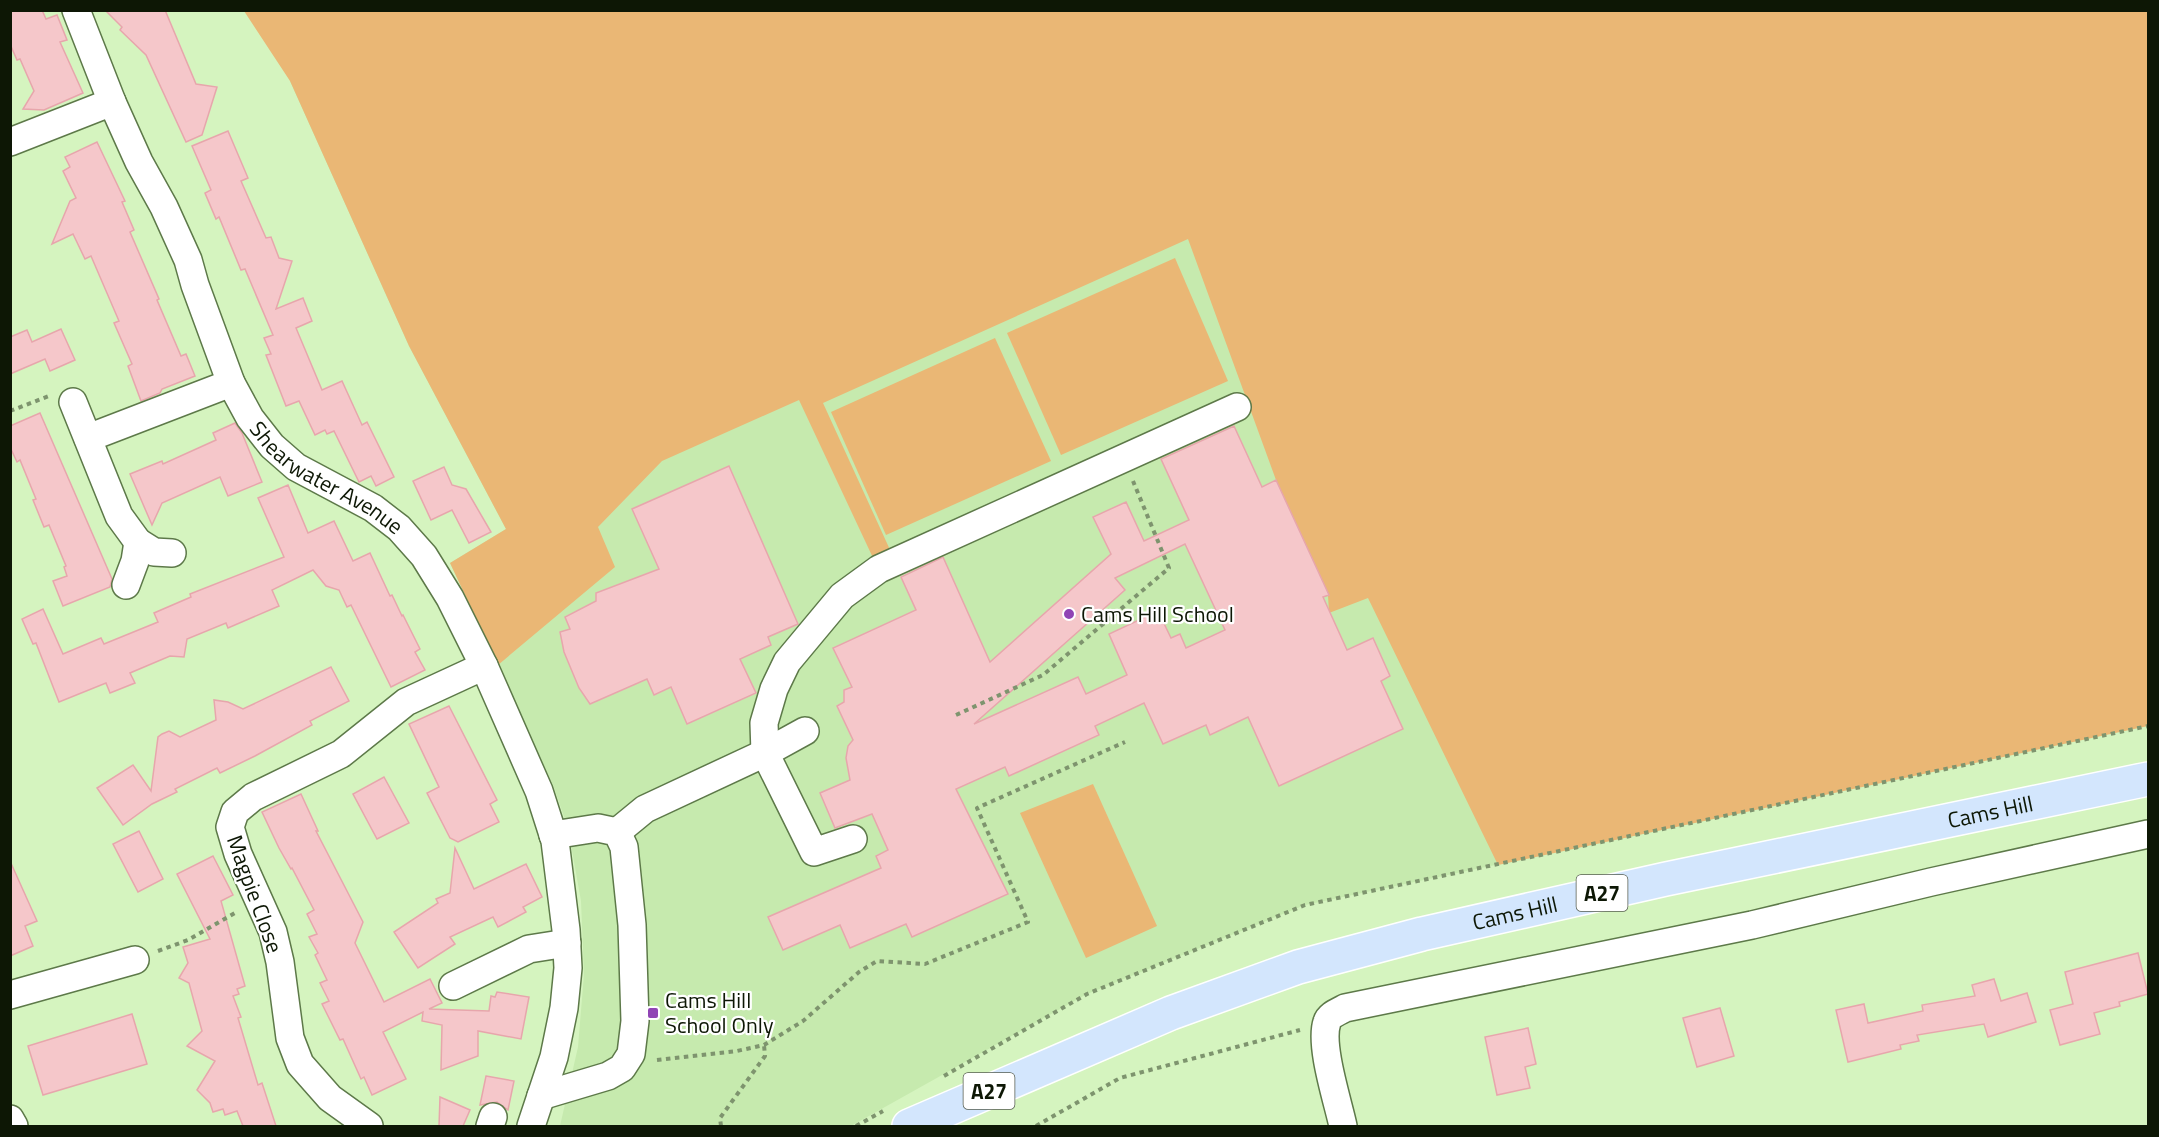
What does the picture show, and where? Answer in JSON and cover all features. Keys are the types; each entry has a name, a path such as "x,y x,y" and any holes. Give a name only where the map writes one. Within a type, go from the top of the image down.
{"main road":[{"name":"Cams Hill","path":"897,1118 922,1119 1071,1058 1172,1013 1298,967 1422,934 1699,872 2148,779"},
{"name":"Cams Hill","path":"962,1126 1071,1058"}],"street":[{"name":"Shearwater Avenue","path":"76,10 112,102 188,260 231,383 250,418 272,446 296,467 373,508 399,528 424,556 450,598 484,666 539,791 553,835 561,876 568,968 564,1008 554,1057 531,1126"},
{"path":"10,142 112,102"},
{"path":"88,438 231,383"},
{"path":"74,402 119,516 138,542 154,552 172,553"},
{"path":"853,838 814,852 765,753 764,723 774,689 787,662 842,596 879,569 1237,407"},
{"path":"126,585 135,561 138,542"},
{"name":"Magpie Close","path":"369,1126 330,1098 300,1064 290,1038 273,932 238,855 230,827 235,812 253,797 342,754 406,702 484,666"},
{"path":"617,832 645,809 765,753 806,731"},
{"path":"553,835 598,828 617,832"},
{"path":"541,1096 608,1076 622,1068 630,1054 635,1021 632,926 624,847 617,832"},
{"path":"1343,1126 1326,1036 1331,1016 1345,1008 1752,926 1930,882 2148,834"},
{"path":"453,986 530,949 567,943"},
{"path":"10,995 135,960"},
{"path":"10,1119 14,1126"}],"path":[{"path":"10,411 48,396 74,402"},
{"path":"956,715 1043,675 1168,568 1123,458"},
{"path":"936,1080 1087,994 1305,905 2148,726"},
{"path":"630,1054 636,1062 737,1051 764,1045 803,1021 859,972 878,961 925,964 1028,922 977,808 1125,742"},
{"path":"135,960 188,940 259,900"},
{"path":"1036,1126 1120,1077 1326,1036"},
{"path":"721,1126 720,1118 765,1056 764,1045"},
{"path":"856,1126 897,1118"}],"shaded area":[{"name":"Cams Hill School","path":"1253,10 1747,812 1305,905 1087,994 851,1126 560,1126 578,1047 584,974 581,901 568,828 553,785 450,563 506,529 409,346 290,81"},
{"path":"244,11 2148,11 2148,726 1498,865 1368,598 1329,613 1328,595 1276,480 1188,239 823,403 891,552 874,560 799,400 662,461 598,527 615,567 498,665 450,563 506,529 409,346 290,81"},
{"path":"1175,258 1228,381 1061,455 1007,333"},
{"path":"995,338 1051,461 886,535 831,412"},
{"path":"1093,784 1157,926 1086,958 1020,813"}],"building":[{"path":"10,10 42,10 46,19 57,15 67,40 60,42 83,93 44,110 23,109 34,91 20,59 17,60 10,44"},
{"path":"105,10 165,10 196,84 217,87 202,135 186,142 146,55 120,30 122,27"},
{"path":"228,131 248,178 241,181 266,238 271,237 279,258 292,261 276,309 303,298 312,321 296,328 322,390 342,381 362,425 367,422 394,477 376,486 371,476 359,482 334,431 327,434 325,430 315,435 299,401 286,406 266,355 271,354 264,338 273,335 245,269 241,270 219,217 216,219 205,193 211,190 192,146"},
{"path":"97,142 125,201 122,202 134,230 130,232 159,299 157,300 181,356 186,354 195,376 162,389 160,393 141,401 128,366 132,364 114,323 119,321 91,256 85,259 73,234 52,244 70,201 76,198 63,171 70,167 65,157"},
{"path":"61,329 75,360 50,371 45,359 10,374 10,337 27,330 32,342"},
{"path":"40,413 112,579 110,587 63,606 53,581 67,576 64,567 66,566 49,525 44,527 33,500 36,499 20,460 17,462 10,447 10,426"},
{"path":"235,423 242,433 262,482 228,496 220,477 162,503 152,525 130,474 162,461 163,464 216,440 213,433"},
{"path":"1234,426 1262,487 1276,480 1329,595 1323,597 1347,650 1373,638 1390,676 1381,681 1403,729 1279,786 1248,717 1210,735 1206,725 1163,744 1144,703 1095,726 1099,735 1009,776 1005,767 956,789 1008,894 912,937 906,924 850,948 840,925 783,950 768,917 881,868 876,856 888,850 872,814 835,828 820,793 850,780 846,758 848,746 853,740 837,706 844,702 844,690 852,687 833,648 916,610 901,577 943,557 990,662 1111,554 1093,517 1126,502 1144,541 1189,520 1161,459","holes":["1185,544 1225,630 1186,648 1180,634 1171,638 1158,611 1109,634 1127,675 1086,694 1078,677 974,724 1125,590 1115,578"]},
{"path":"729,466 798,624 768,637 771,645 740,659 756,693 687,724 671,687 654,695 647,679 590,704 579,688 564,652 560,632 570,629 565,617 596,601 596,593 659,569 632,509"},
{"path":"444,467 452,485 466,489 491,532 469,543 452,510 431,520 413,481"},
{"path":"288,485 308,533 334,521 353,561 370,553 390,596 392,595 420,649 415,652 425,670 391,687 351,605 347,607 339,590 326,586 313,570 272,590 279,606 228,628 226,623 187,639 184,657 170,656 130,673 135,683 110,693 106,683 59,702 36,643 33,644 22,619 43,609 63,654 101,638 104,644 158,622 154,613 191,597 190,594 284,557 258,498"},
{"path":"331,667 349,701 310,721 312,725 255,756 220,773 217,768 175,789 177,792 152,804 123,825 97,788 133,765 151,791 158,737 162,734 169,731 180,737 216,720 214,700 228,702 243,709"},
{"path":"449,706 497,800 490,804 499,822 458,842 450,838 427,793 439,787 409,724"},
{"path":"384,777 409,823 377,839 353,794"},
{"path":"301,794 318,831 316,831 363,922 355,943 384,1002 430,979 442,1003 429,1009 489,1011 491,996 495,997 497,992 529,997 521,1039 478,1031 478,1056 441,1070 442,1025 422,1021 423,1012 383,1032 406,1079 372,1095 364,1077 361,1079 343,1039 340,1040 322,1004 329,1001 320,983 327,980 315,955 318,953 309,937 317,934 307,914 314,910 279,848 262,812"},
{"path":"139,831 163,879 138,892 113,844"},
{"path":"455,848 474,889 526,864 542,897 523,907 526,912 498,927 493,917 450,937 455,944 418,968 394,932 438,903 436,899 450,893"},
{"path":"213,856 233,895 221,901 245,986 237,989 239,994 233,996 241,1017 238,1018 258,1085 262,1083 276,1126 243,1126 237,1111 225,1115 223,1109 213,1112 210,1103 197,1090 215,1061 187,1046 202,1031 189,983 179,978 188,963 183,947 210,939 177,874"},
{"path":"10,861 37,921 25,926 33,946 10,956"},
{"path":"2138,953 2148,994 2119,1002 2120,1006 2094,1013 2100,1034 2060,1045 2050,1010 2073,1004 2065,972"},
{"path":"1994,979 2001,1001 2027,993 2036,1022 1988,1037 1984,1024 1917,1035 1919,1041 1900,1045 1901,1049 1848,1062 1836,1010 1864,1004 1868,1023 1923,1011 1922,1005 1975,996 1972,985"},
{"path":"1720,1008 1734,1056 1697,1067 1683,1018"},
{"path":"132,1014 147,1064 43,1095 28,1046"},
{"path":"1528,1028 1536,1064 1525,1067 1530,1088 1497,1095 1485,1037"},
{"path":"486,1076 514,1081 508,1110 497,1102 480,1105"},
{"path":"440,1097 470,1110 463,1126 439,1126"}],"place":[{"name":"Cams Hill School","path":"1069,614"},
{"name":"Cams Hill School Only","path":"653,1013"}]}
